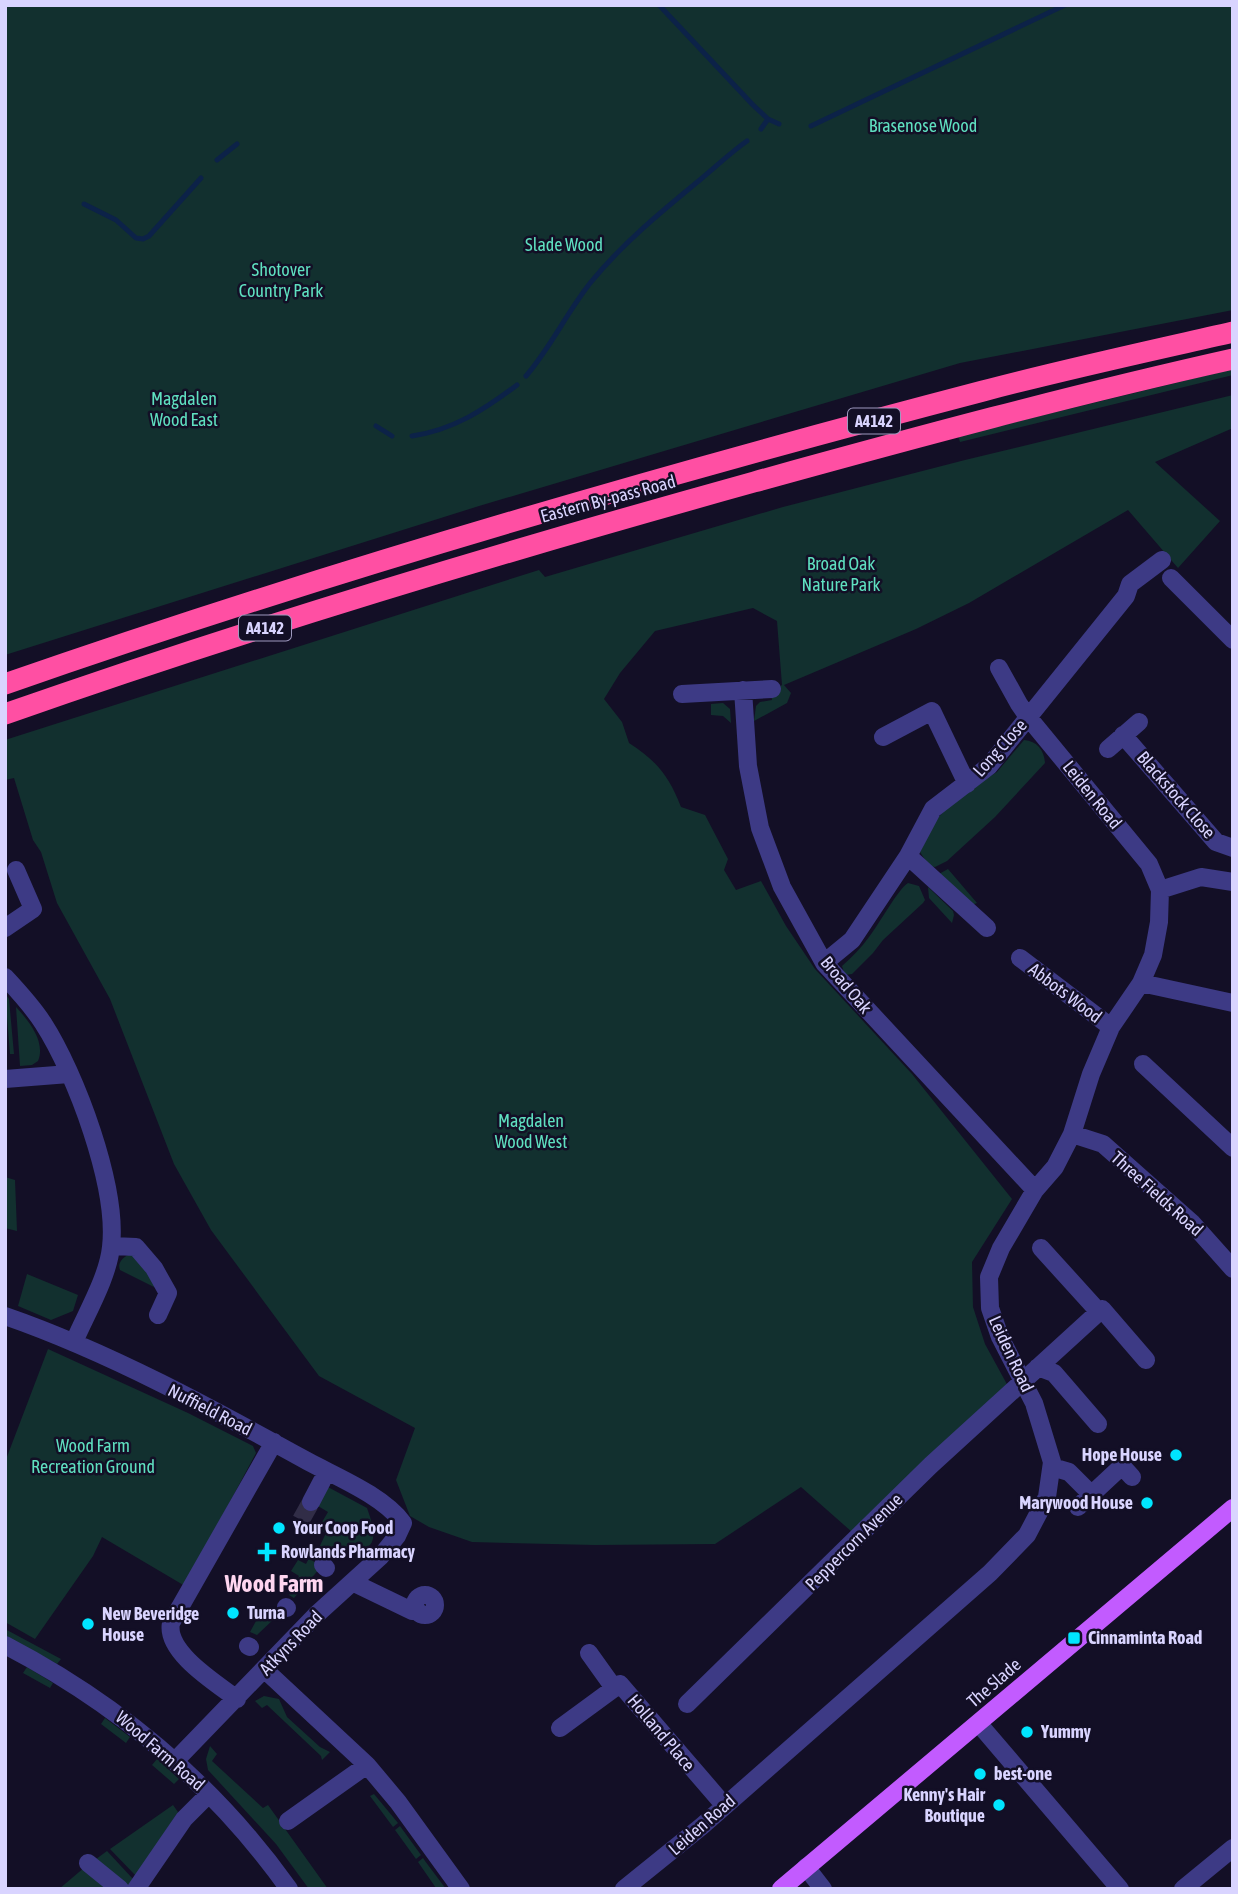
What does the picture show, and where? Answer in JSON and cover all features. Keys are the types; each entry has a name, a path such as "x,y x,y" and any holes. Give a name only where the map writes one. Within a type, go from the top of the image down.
{"highway":[{"name":"Eastern By-pass Road","path":"5,684 277,593 517,520 985,390 1233,331"},
{"name":"Eastern By-pass Road","path":"5,714 266,627 526,545 951,428 1233,359"}],"main road":[{"name":"The Slade","path":"781,1889 1233,1508"}],"street":[{"name":"Long Close","path":"824,963 852,940 908,856 933,809 989,766 1126,596 1130,584 1162,559"},
{"path":"1171,578 1233,640"},
{"name":"Leiden Road","path":"624,1889 661,1860 990,1573 1027,1535 1048,1497 1052,1467 1044,1431 1023,1380 1000,1337 990,1308 989,1277 1001,1248 1035,1190 1055,1167 1072,1134 1091,1074 1111,1027 1141,983 1153,955 1159,922 1160,890 1149,864 1028,717 999,668"},
{"path":"682,694 772,689"},
{"name":"Broad Oak","path":"743,690 748,766 760,828 782,887 824,963 1035,1190"},
{"path":"883,737 932,710 967,784"},
{"name":"Blackstock Close","path":"1108,748 1139,722"},
{"name":"Blackstock Close","path":"1123,735 1216,842 1233,848"},
{"path":"908,856 987,928"},
{"path":"5,928 33,909 16,870"},
{"path":"1160,890 1201,877 1233,882"},
{"name":"Abbots Wood","path":"1020,958 1111,1027"},
{"path":"5,978 29,1003 43,1023 69,1074 86,1117 104,1178 111,1246 105,1270 74,1342"},
{"path":"1141,983 1233,1003"},
{"path":"1143,1064 1233,1148"},
{"path":"5,1079 69,1074"},
{"name":"Three Fields Road","path":"1072,1134 1103,1144 1192,1223 1233,1269"},
{"path":"111,1246 136,1247 142,1251 168,1293 158,1315"},
{"path":"1041,1248 1099,1312 1102,1309 1146,1360"},
{"name":"Peppercorn Avenue","path":"687,1704 931,1465 1099,1312"},
{"name":"Nuffield Road","path":"5,1316 74,1342 274,1442 379,1500 396,1513 403,1523"},
{"path":"1038,1367 1054,1373 1098,1424"},
{"path":"237,1699 180,1652 172,1642 169,1631 171,1623 274,1442"},
{"path":"1052,1467 1069,1472 1084,1500 1122,1466 1132,1477"},
{"path":"311,1502 322,1481"},
{"name":"Atkyns Road","path":"174,1761 316,1615 381,1556 397,1536 403,1523"},
{"path":"354,1583 399,1606 417,1610"},
{"name":"Wood Farm Road","path":"5,1645 48,1668 112,1710 174,1761 244,1830 289,1889"},
{"path":"589,1653 614,1688"},
{"path":"265,1670 367,1765 398,1802 461,1889"},
{"name":"Holland Place","path":"561,1728 620,1684 724,1805"},
{"path":"979,1724 1119,1889"},
{"path":"288,1821 367,1765"},
{"path":"136,1889 184,1819 209,1794"},
{"path":"1183,1889 1233,1848"},
{"path":"88,1863 120,1889"},
{"path":"806,1867 823,1889"}],"green space":[{"name":"Shotover Country Park","path":"5,5 1233,5 1233,310 960,363 479,506 5,655"},
{"path":"1233,369 1233,375 960,442 958,436"},
{"name":"Magdalen Wood West","path":"1233,395 1233,428 1155,462 1220,521 1178,568 1128,510 969,603 916,629 784,685 791,693 787,703 754,721 756,706 760,702 772,700 771,692 782,685 777,621 753,608 655,631 620,673 604,699 622,722 629,743 655,763 667,778 681,807 705,815 728,859 724,870 736,890 761,881 786,926 815,969 912,1074 1012,1199 972,1262 973,1307 985,1344 1009,1388 852,1532 801,1487 715,1544 472,1542 429,1527 410,1516 396,1480 415,1428 319,1376 211,1230 174,1164 110,999 57,903 41,852 33,840 14,778 5,780 5,740 539,570 545,577 783,507"},
{"path":"723,703 730,709 731,723 723,716 711,715 711,704"},
{"path":"1024,740 1039,747 1045,763 995,817 947,861 935,867 929,866 920,852 936,820 977,784 997,772"},
{"path":"948,869 977,903 969,906 937,875"},
{"path":"908,883 919,886 925,900 923,903 883,940 852,974 845,975 842,966 866,941"},
{"path":"928,887 953,911 952,923 929,898"},
{"path":"5,993 9,999 14,1054 10,1054"},
{"path":"16,1007 31,1025 38,1039 40,1054 38,1061 32,1065 20,1066"},
{"path":"5,1177 15,1180 17,1231 5,1228"},
{"path":"130,1254 137,1254 156,1288 120,1270 121,1260"},
{"path":"27,1274 78,1295 73,1311 51,1320 18,1306"},
{"name":"Wood Farm Recreation Ground","path":"48,1349 188,1413 253,1446 256,1453 185,1586 102,1537 93,1556 35,1639 5,1622 5,1462"},
{"path":"326,1486 367,1508 373,1527 373,1539 369,1546 334,1555 326,1561 318,1550 326,1533 318,1529 328,1512 313,1503"},
{"path":"309,1558 321,1567 294,1598 289,1595 299,1576 291,1571 298,1560 306,1564"},
{"path":"262,1610 276,1617 257,1635 250,1632"},
{"path":"5,1629 61,1659 57,1664 5,1636"},
{"path":"27,1667 53,1683 50,1688 23,1673"},
{"path":"264,1696 279,1699 287,1717 320,1747 330,1752 322,1760 321,1756 267,1705 262,1708 255,1701"},
{"path":"105,1718 130,1737 126,1743 101,1724"},
{"path":"210,1746 217,1754 212,1761 263,1808 268,1805 328,1889 309,1889 276,1844 208,1770 206,1759"},
{"path":"157,1759 179,1779 174,1784 152,1765"},
{"path":"374,1794 398,1823 393,1827 370,1796"},
{"path":"173,1805 178,1812 136,1876 110,1849"},
{"path":"400,1826 421,1855 416,1859 395,1830"},
{"path":"107,1851 133,1879 126,1888 92,1862"},
{"path":"423,1858 446,1889 436,1888 418,1862"},
{"path":"85,1867 113,1889 59,1889"}],"waterway":[{"path":"659,5 753,105 768,119 779,124"},
{"path":"811,126 1065,5"},
{"path":"761,129 768,119"},
{"path":"526,376 582,293 616,254 657,215 747,141"},
{"path":"217,160 237,144"},
{"path":"84,204 116,220 136,238 143,239 149,236 201,178"},
{"path":"412,436 455,424 517,385"},
{"path":"376,426 392,436"}],"tunnel":[{"path":"301,1520 311,1502"}],"place":[{"name":"Hope House","path":"1176,1455"},
{"name":"Marywood House","path":"1147,1503"},
{"name":"Your Coop Food","path":"279,1528"},
{"name":"Rowlands Pharmacy","path":"267,1552"},
{"name":"Turna","path":"233,1613"},
{"name":"New Beveridge House","path":"88,1624"},
{"name":"Cinnaminta Road","path":"1074,1638"},
{"name":"Yummy","path":"1027,1732"},
{"name":"best-one","path":"980,1774"},
{"name":"Kenny's Hair Boutique","path":"999,1805"}],"district":[{"name":"Wood Farm","path":"274,1584"}],"park label":[{"name":"Brasenose Wood","path":"923,126"},
{"name":"Slade Wood","path":"564,245"},
{"name":"Magdalen Wood East","path":"184,409"},
{"name":"Broad Oak Nature Park","path":"841,574"}]}
